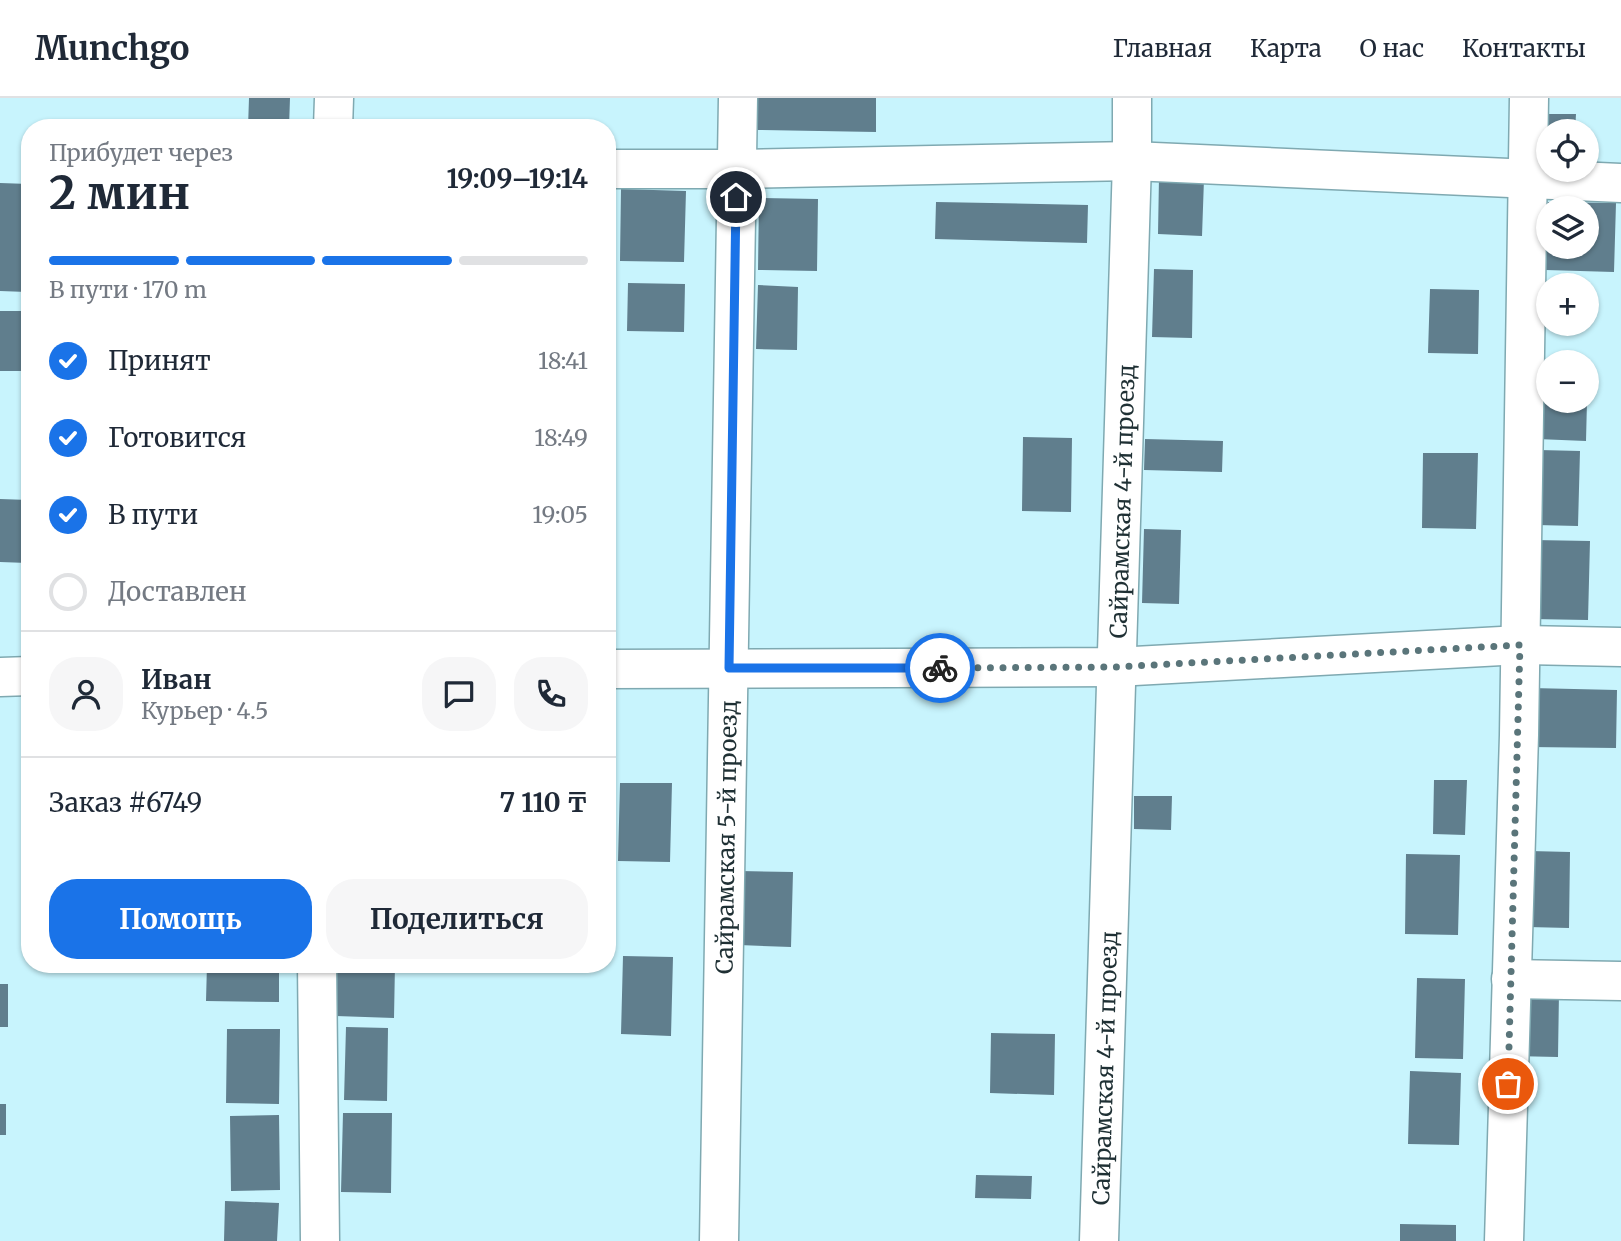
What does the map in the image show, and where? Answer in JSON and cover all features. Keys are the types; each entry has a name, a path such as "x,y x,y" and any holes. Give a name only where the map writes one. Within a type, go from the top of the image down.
{"street":[{"path":"333,119 334,98"},
{"name":"Сайрамская 5-й проезд","path":"719,1241 738,98"},
{"name":"Сайрамская 4-й проезд","path":"1099,1241 1132,98"},
{"path":"1504,1241 1520,645 1529,98"},
{"path":"616,169 1132,161 1621,183"},
{"path":"616,669 1116,667 1520,645 1621,647"},
{"path":"0,677 21,676"},
{"path":"317,973 320,1241"},
{"path":"1511,979 1621,981"}],"building":[{"path":"249,98 290,98 289,119 248,119"},
{"path":"758,98 876,98 876,132 758,130"},
{"path":"1542,114 1576,114 1576,119 1542,119"},
{"path":"1159,177 1204,179 1202,236 1158,234"},
{"path":"0,183 21,184 21,292 0,291"},
{"path":"621,189 686,191 684,262 620,261"},
{"path":"759,198 818,199 817,271 758,270"},
{"path":"936,202 1088,205 1087,243 935,239"},
{"path":"1599,203 1616,203 1614,272 1546,270 1546,259 1599,259"},
{"path":"1154,269 1193,270 1192,338 1152,337"},
{"path":"628,283 685,284 684,332 627,331"},
{"path":"758,285 798,287 797,350 756,349"},
{"path":"1430,289 1479,290 1478,354 1428,353"},
{"path":"0,311 21,311 21,371 0,371"},
{"path":"1538,413 1587,413 1586,441 1537,439"},
{"path":"1023,437 1072,438 1071,512 1022,511"},
{"path":"1145,439 1223,441 1222,472 1144,470"},
{"path":"1539,450 1580,451 1578,526 1537,525"},
{"path":"1423,453 1478,453 1476,529 1422,528"},
{"path":"0,499 21,500 21,563 0,562"},
{"path":"1144,529 1181,530 1179,604 1142,603"},
{"path":"1534,540 1590,541 1588,620 1532,619"},
{"path":"1531,688 1617,690 1616,748 1530,747"},
{"path":"1434,780 1467,780 1465,835 1433,834"},
{"path":"620,783 672,783 670,862 618,861"},
{"path":"1134,796 1172,796 1171,830 1134,829"},
{"path":"1530,851 1570,852 1569,928 1528,927"},
{"path":"1406,854 1460,855 1458,935 1405,934"},
{"path":"740,871 793,872 791,947 739,945"},
{"path":"623,956 673,957 671,1036 621,1034"},
{"path":"207,973 279,973 279,1002 206,1001"},
{"path":"337,973 395,973 394,1018 336,1016"},
{"path":"1417,978 1465,979 1463,1059 1415,1058"},
{"path":"0,984 8,984 8,1027 0,1027"},
{"path":"1520,991 1559,992 1558,1057 1519,1056"},
{"path":"346,1027 388,1028 387,1101 344,1100"},
{"path":"227,1029 280,1029 279,1104 226,1103"},
{"path":"991,1033 1055,1034 1054,1095 990,1093"},
{"path":"1410,1071 1461,1073 1459,1145 1408,1144"},
{"path":"0,1104 6,1104 6,1135 0,1135"},
{"path":"343,1113 392,1113 391,1193 341,1192"},
{"path":"279,1115 280,1190 231,1191 230,1116"},
{"path":"976,1175 1032,1176 1031,1199 975,1198"},
{"path":"225,1201 279,1203 277,1241 224,1241"},
{"path":"1400,1224 1456,1225 1456,1241 1400,1241"}],"way so far":[{"path":"940,668 1116,667 1520,645 1508,1084"}],"route":[{"path":"736,197 729,668 940,668"}]}
